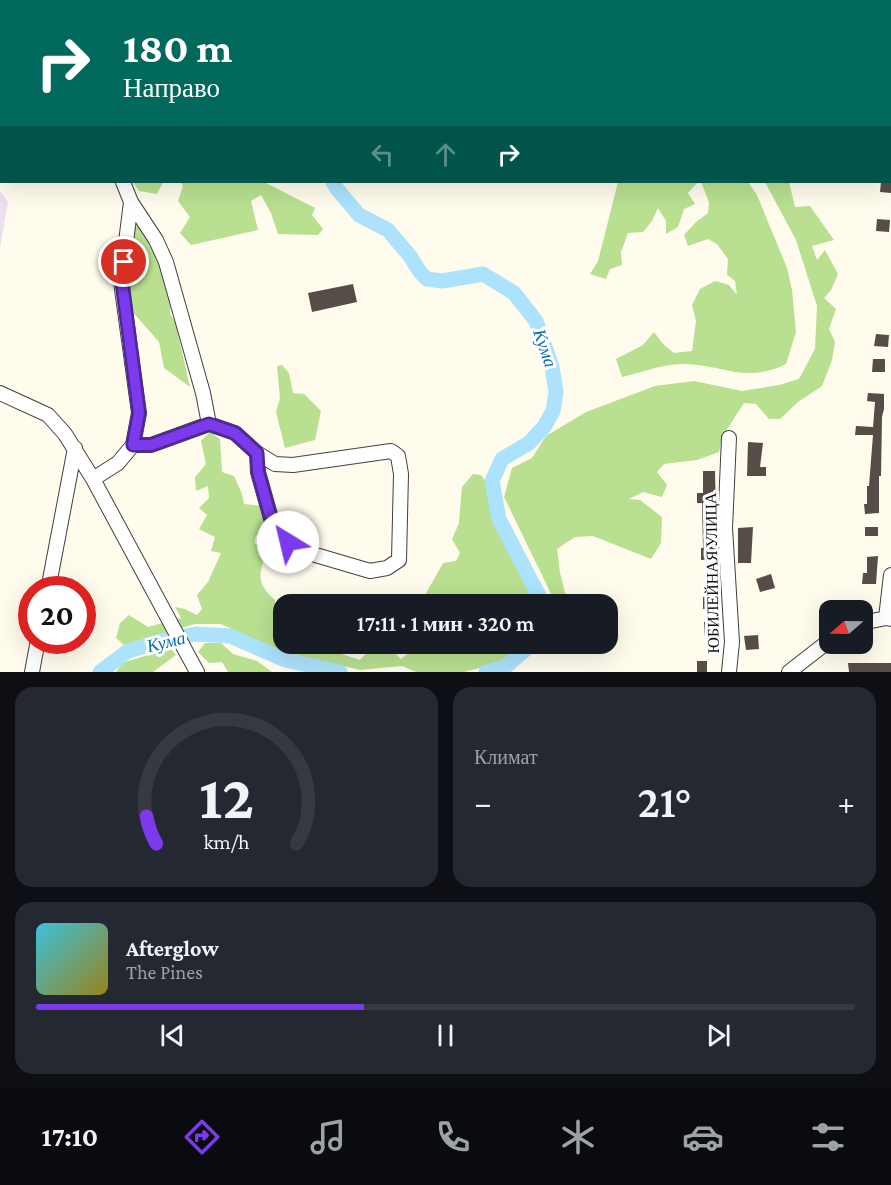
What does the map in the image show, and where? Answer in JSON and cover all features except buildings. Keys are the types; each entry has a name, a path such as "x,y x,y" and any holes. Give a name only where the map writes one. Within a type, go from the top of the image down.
{"street":[{"path":"123,183 130,202 156,240 166,262 203,393 209,424"},
{"path":"93,479 118,463 133,445 139,413 122,282 130,202"},
{"path":"0,393 48,415 75,448 195,669"},
{"path":"133,445 151,445 209,424 235,433 257,453 275,464 293,465 391,451 398,456 402,474 399,560 387,568 370,571 302,551 288,542 272,522 258,472 257,453"},
{"name":"ЮБИЛЕЙНАЯ УЛИЦА","path":"729,438 725,528 732,642 729,672"},
{"path":"51,576 75,448"},
{"path":"873,621 888,619 891,575"},
{"path":"789,672 819,649"},
{"path":"32,672 35,654"}],"shaded area":[{"path":"0,191 8,202 0,248"}],"green space":[{"path":"134,183 162,183 157,194 139,191"},
{"path":"182,183 266,183 315,208 312,215 323,229 318,235 278,234 271,213 261,195 251,201 258,230 191,245 180,233 190,217 178,201 183,186"},
{"path":"618,183 697,183 688,193 695,204 684,209 678,227 666,234 666,221 658,208 652,221 643,232 628,233 621,252 622,265 610,269 606,279 590,274 598,261"},
{"path":"701,183 749,183 757,195 787,268 792,290 796,332 786,364 771,370 745,373 674,364 622,377 616,359 643,345 654,332 674,353 692,351 696,321 692,305 700,289 715,281 729,285 737,295 735,281 727,275 728,259 717,244 708,239 688,246 684,235 708,213 709,202"},
{"path":"766,183 789,183 795,207 810,206 834,240 812,246 817,260 825,250 838,274 831,290 824,298 836,309 829,329 835,342 832,360 822,386 798,402 780,419 769,419 756,404 744,403 722,437 719,452 697,460 664,464 657,472 667,485 662,497 643,492 629,499 640,500 662,517 661,543 651,559 593,536 575,537 557,549 565,594 551,594 504,497 512,468 532,458 546,436 586,412 655,386 694,381 742,391 799,379 815,349 817,306 796,240"},
{"path":"140,224 153,244 171,302 170,314 175,321 190,387 164,368 159,342 131,310 125,281 132,229"},
{"path":"282,365 289,373 293,393 304,394 321,411 315,440 285,448 276,412 280,398 277,366"},
{"path":"210,432 220,439 222,472 234,476 244,504 265,506 274,532 266,536 256,535 254,543 267,548 260,576 264,587 273,598 273,648 221,624 195,624 124,645 116,638 120,623 129,615 148,627 181,618 175,607 197,615 202,609 197,595 208,582 221,553 211,551 215,537 199,529 207,515 199,508 209,498 208,486 196,491 195,477 206,464 201,441"},
{"path":"473,474 481,475 486,482 494,525 533,594 426,594 443,563 456,561 460,553 452,539 459,523 462,487"},
{"path":"205,643 221,643 233,654 257,661 272,672 228,672 222,662 209,663 198,652"},
{"path":"171,648 176,655 153,672 116,672 122,663"},
{"path":"293,654 342,654 360,660 366,654 396,654 401,659 408,654 511,654 502,662 464,672 416,672 402,666 360,670"}],"waterway":[{"name":"Кума","path":"334,183 359,215 388,230 427,279 442,281 483,274 514,293 536,321 552,367 556,392 553,411 544,427 529,443 502,459 492,481 499,519 538,594"},
{"name":"Кума","path":"100,672 128,651 196,634 230,636 285,660 340,672"},
{"name":"Кума","path":"486,672 505,667 520,654"}],"route":[{"path":"124,262 122,282 139,413 133,445 151,445 209,424 235,433 257,453 258,472 272,522 288,542"}]}
